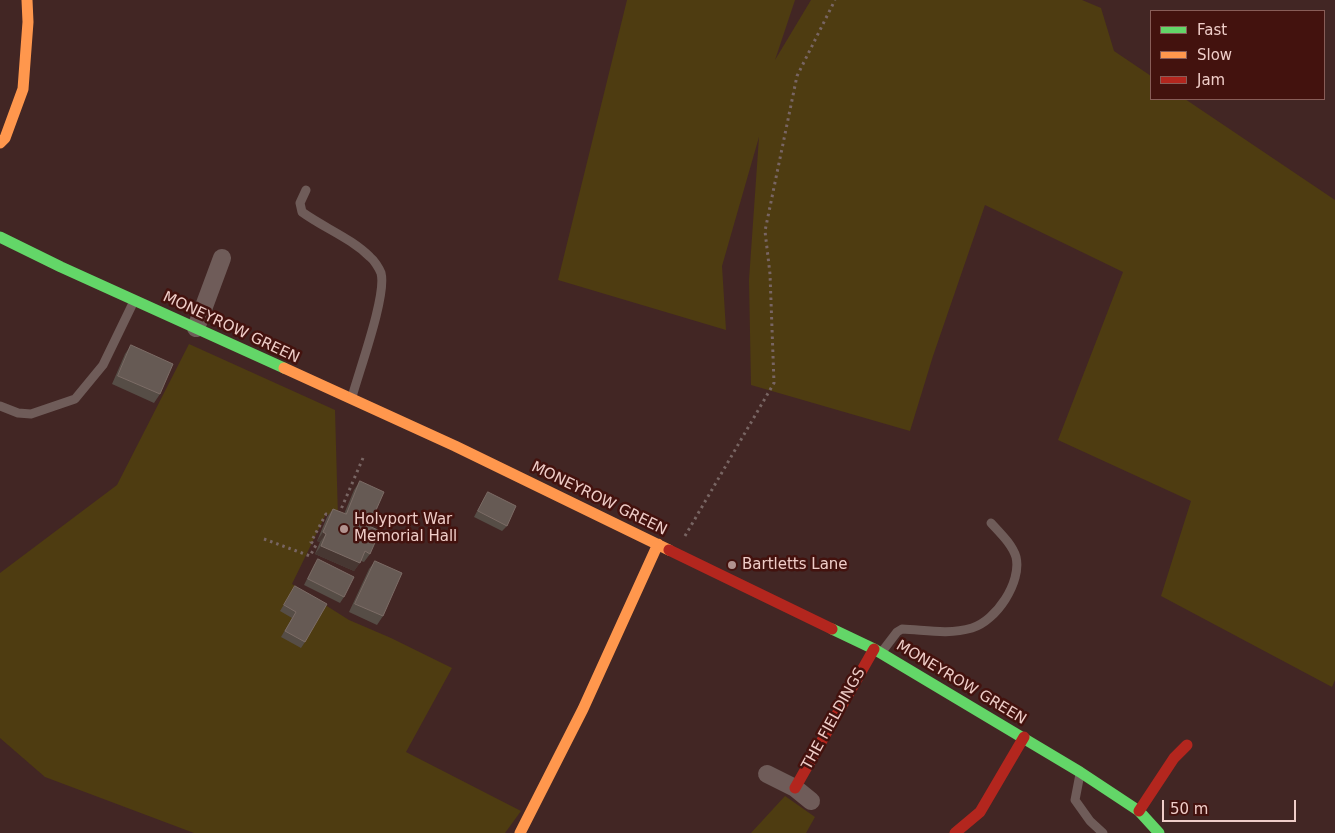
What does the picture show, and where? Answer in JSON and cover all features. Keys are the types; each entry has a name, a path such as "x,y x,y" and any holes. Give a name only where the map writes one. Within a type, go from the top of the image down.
{"street":[{"path":"0,143 5,138 23,90 28,22 27,0"},
{"name":"MONEYROW GREEN","path":"0,237 455,446 878,651 1080,772 1138,811 1159,833"},
{"path":"196,328 222,258"},
{"path":"520,833 583,709 658,544"},
{"name":"THE FIELDINGS","path":"795,788 878,651"},
{"path":"955,833 980,812 1024,738"},
{"path":"1138,811 1174,758 1187,745"},
{"path":"767,774 795,788 810,801"}],"lane":[{"path":"306,190 300,203 302,212 317,223 345,238 371,257 381,272 382,288 377,313 351,399"},
{"path":"0,406 18,413 31,414 75,399 103,365 134,300"},
{"path":"878,651 902,629 954,632 974,627 989,618 1004,602 1014,582 1017,566 1016,556 1008,542 991,523"},
{"path":"1080,772 1075,800 1090,821 1103,833"}],"path":[{"path":"676,552 774,383 770,274 765,231 797,76 835,0"},
{"path":"264,539 310,556 316,545 311,542 326,514 338,518 363,458"}],"shaded area":[{"path":"627,0 795,0 775,60 811,0 1082,0 1101,8 1114,51 1150,75 1150,100 1186,100 1335,200 1335,680 1332,687 1161,596 1191,501 1058,440 1123,272 985,205 933,356 910,431 751,385 749,280 759,137 722,266 726,330 558,280"},
{"path":"189,344 335,410 338,518 326,514 292,584 349,620 452,668 406,752 521,811 505,833 194,833 45,777 0,738 0,573 117,485"},
{"path":"785,796 815,817 806,833 751,833"}],"building":[{"path":"131,345 173,364 160,394 118,376"},
{"name":"Holyport War Memorial Hall","path":"360,481 384,492 369,526 380,531 370,554 365,551 360,563 321,546 326,534 323,532 333,509 346,514"},
{"path":"488,492 516,506 507,526 478,511"},
{"path":"318,559 354,577 344,597 308,579"},
{"path":"375,561 402,573 383,616 355,604"},
{"path":"295,586 327,604 305,642 285,631 296,612 284,605"}],"traffic: fast":[{"path":"0,237 61,267 284,368"},
{"path":"832,629 874,649 1080,772 1139,811 1159,833"}],"traffic: slow":[{"path":"0,143 5,138 23,89 28,22 27,0"},
{"path":"284,368 455,446 669,550"},
{"path":"520,833 583,709 658,544"}],"traffic: jam":[{"path":"669,550 832,629"},
{"path":"795,788 874,649"},
{"path":"955,833 980,812 1024,737"},
{"path":"1139,811 1174,758 1187,745"}],"place":[{"name":"Holyport War Memorial Hall","path":"344,529"},
{"name":"Bartletts Lane","path":"732,565"}]}
